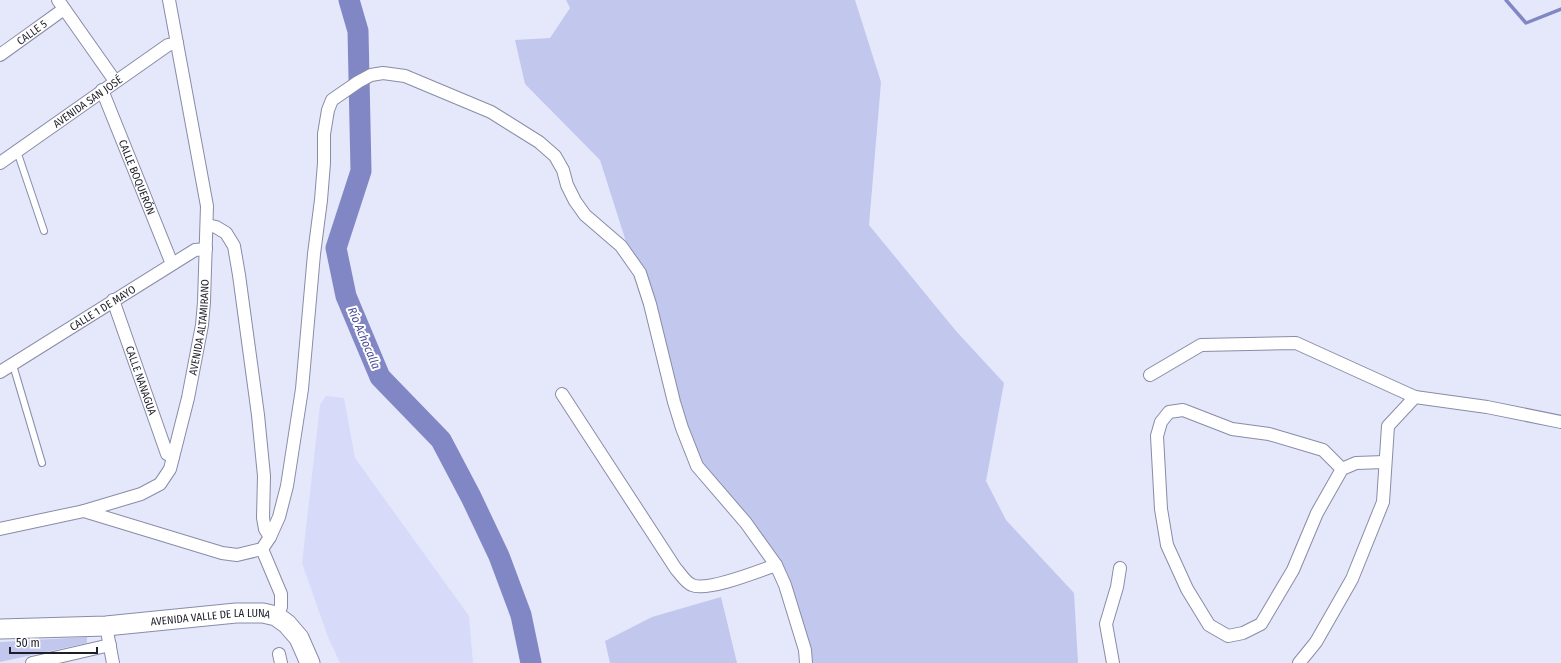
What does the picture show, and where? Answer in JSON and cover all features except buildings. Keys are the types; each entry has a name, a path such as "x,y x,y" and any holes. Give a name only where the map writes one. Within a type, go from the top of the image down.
{"main road":[{"name":"AVENIDA VALLE DE LA LUNA","path":"0,629 106,626 236,613 276,616"},
{"path":"276,616 287,624 299,638 310,663"}],"street":[{"name":"AVENIDA ALTAMIRANO","path":"0,529 84,511 141,494 154,489 165,478 170,469 188,398 202,325 207,206 169,0"},
{"name":"CALLE 5","path":"0,55 61,4"},
{"path":"61,4 115,81"},
{"name":"AVENIDA SAN JOSÉ","path":"0,163 168,44 177,43"},
{"path":"84,511 222,553 237,555 262,549 270,537 279,517 287,486 302,389 314,254 321,200 324,134 328,110 332,100 358,82 371,76 383,73 405,76 490,112 539,142 555,156 563,170 567,185 575,201 585,215 621,246 640,273 650,304 674,402 682,428 697,466 746,523 776,565 786,585 805,650 806,663"},
{"name":"CALLE BOQUERÓN","path":"102,90 172,264"},
{"path":"207,226 216,226 226,233 234,246 240,275 258,415 264,476 263,518 265,529 270,537"},
{"name":"CALLE 1 DE MAYO","path":"0,372 195,250 206,249"},
{"name":"CALLE NANAGUA","path":"113,300 167,454 173,457"},
{"path":"1150,375 1201,345 1296,343 1415,397 1487,407 1561,422"},
{"path":"562,394 591,436 676,569 691,584 699,587 713,586 776,565"},
{"path":"1299,663 1316,642 1352,579 1383,502 1388,426 1415,397"},
{"path":"1342,469 1323,450 1269,434 1232,429 1183,410 1169,412 1161,422 1157,436 1161,509 1167,545 1187,589 1209,625 1228,636 1243,633 1261,624 1293,570 1317,513 1342,469 1356,463 1386,462"},
{"path":"262,549 281,594 281,607 276,616"},
{"path":"1113,663 1106,624 1117,587 1120,568"},
{"path":"106,626 113,663"},
{"path":"32,663 110,645"}],"lane":[{"path":"17,151 44,231"},
{"path":"13,365 42,463"}],"shaded area":[{"path":"566,0 855,0 881,82 869,225 956,331 1004,383 986,481 1006,520 1074,593 1078,663 808,663 776,571 700,473 670,408 635,270 600,160 525,84 515,40 550,38 570,8"},
{"path":"326,396 344,398 355,458 469,616 473,663 340,663 328,637 302,563 320,405"},
{"path":"721,597 737,663 610,663 605,641 652,617"},
{"path":"87,637 87,643 0,662 0,642"}],"waterway":[{"name":"Río Achocalla","path":"349,0 358,31 361,171 336,248 346,296 380,377 441,440 471,497 499,556 521,615 531,663"},
{"path":"1506,0 1526,23 1561,9"}]}
